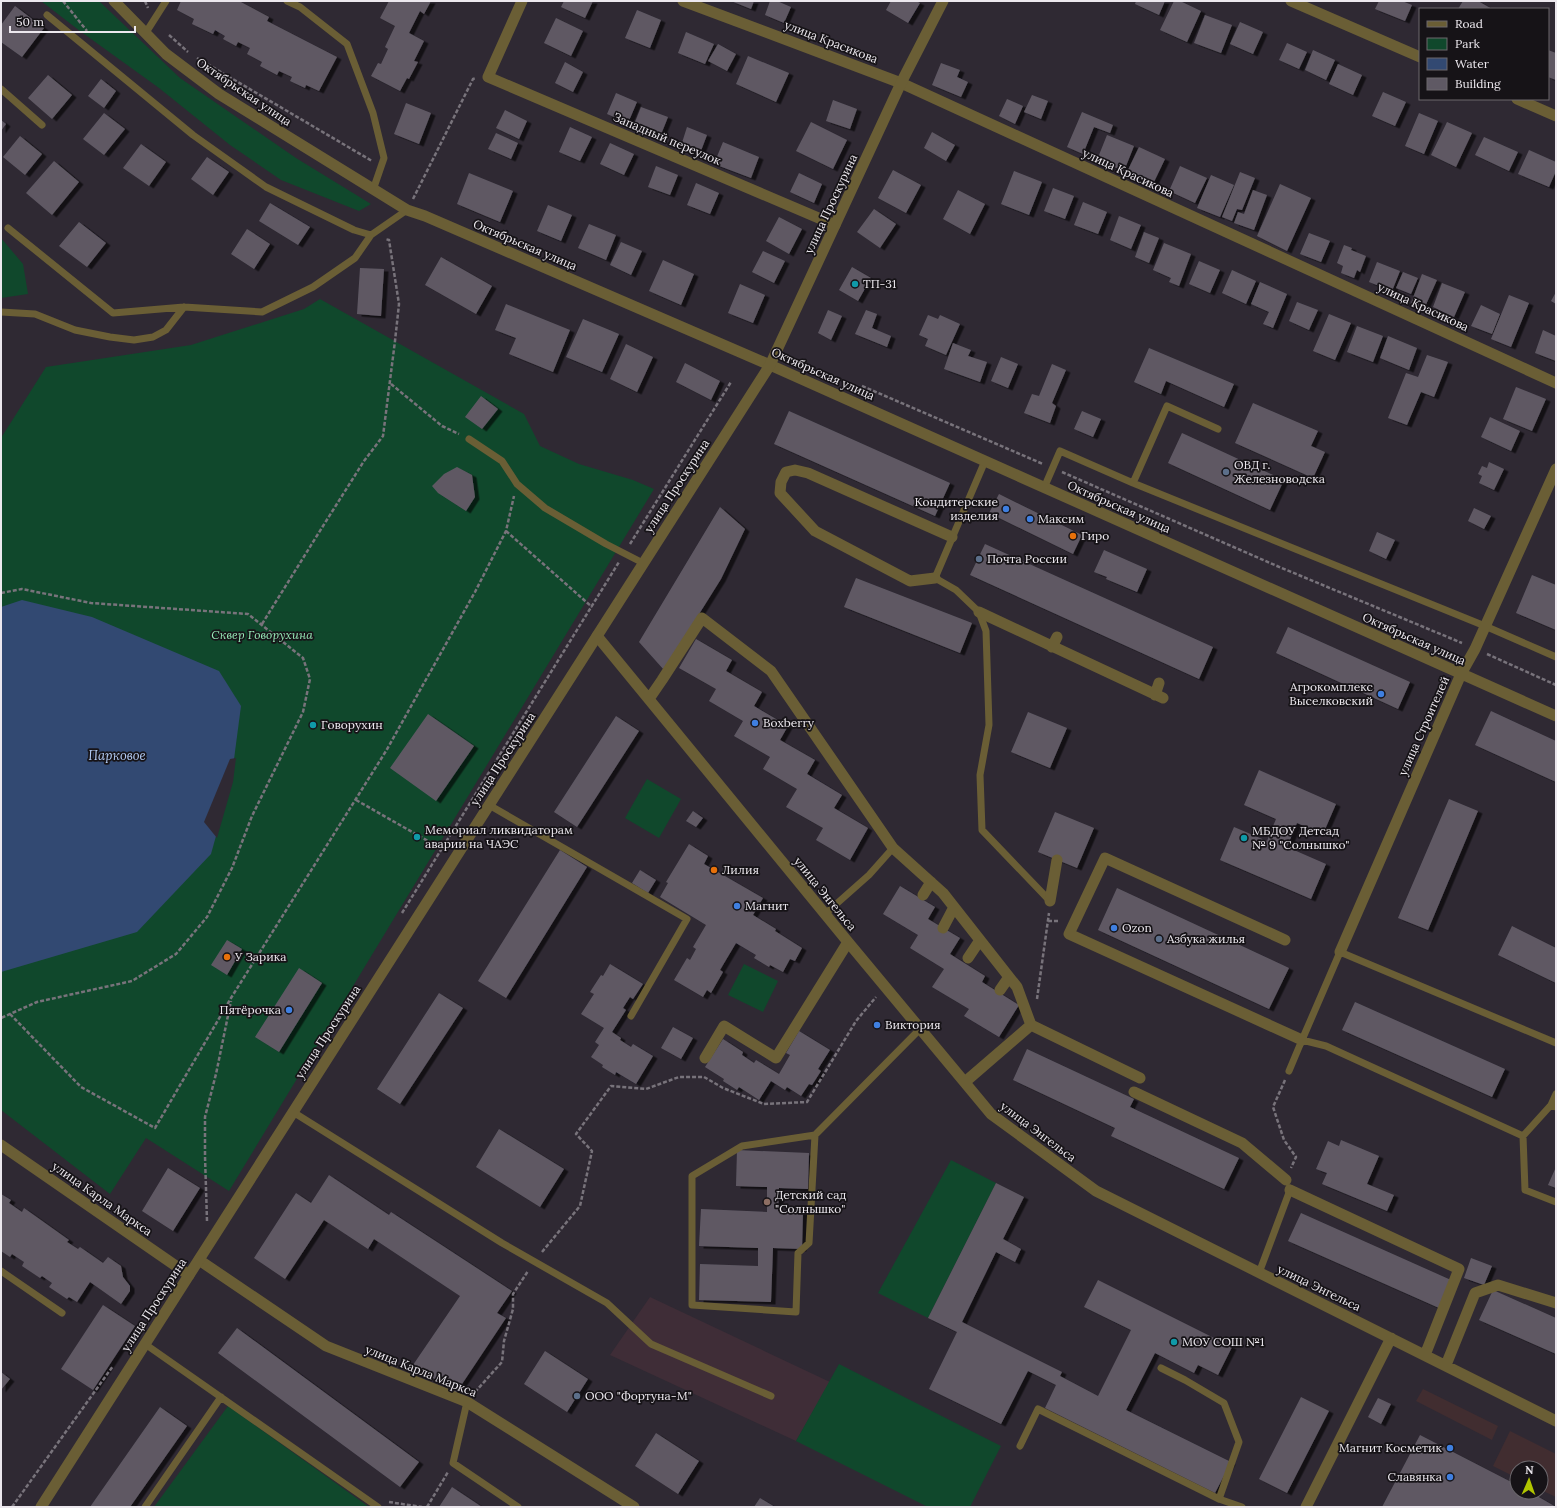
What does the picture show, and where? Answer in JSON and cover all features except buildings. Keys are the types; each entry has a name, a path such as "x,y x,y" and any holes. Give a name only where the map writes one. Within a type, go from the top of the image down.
{"street":[{"name":"Октябрьская улица","path":"114,1 166,54 219,94 407,210 425,216 770,365 1556,716"},
{"path":"488,77 522,1"},
{"name":"улица Красикова","path":"683,1 901,83 1556,383"},
{"name":"улица Проскурина","path":"41,1507 770,365 901,83 942,1"},
{"path":"1291,1 1419,57"},
{"name":"Западный переулок","path":"488,77 835,225"},
{"path":"1519,100 1556,116"},
{"name":"улица Строителей","path":"1340,952 1461,674 1475,649 1556,469"},
{"path":"935,578 910,581 815,531 780,492 781,482 786,472 795,470 808,473 952,537"},
{"path":"986,612 1123,674 1159,697 1159,683"},
{"path":"649,699 702,618 771,671 893,848 942,893 1017,987 1031,1025 1140,1078"},
{"name":"улица Энгельса","path":"596,636 991,1114 1096,1191 1556,1421"},
{"path":"1285,940 1105,858 1070,934 1302,1040"},
{"path":"1050,901 1057,860"},
{"path":"923,894 931,882"},
{"path":"944,928 954,907"},
{"path":"968,958 980,940"},
{"path":"705,1058 724,1026 776,1058 848,942"},
{"path":"1000,990 1009,977"},
{"path":"965,1082 1031,1025"},
{"path":"1134,1092 1242,1143 1288,1185 1459,1268 1425,1355"},
{"name":"улица Карла Маркса","path":"2,1149 189,1275"},
{"name":"улица Карла Маркса","path":"199,1260 326,1346 467,1402 634,1507"},
{"path":"1446,1365 1475,1293 1498,1285 1556,1304"},
{"path":"1306,1507 1391,1338"}],"lane":[{"path":"145,34 166,1"},
{"path":"287,1 300,7 347,44 373,113 384,158 373,190"},
{"path":"47,15 193,135 266,187 354,230 371,235"},
{"path":"1,89 42,125"},
{"path":"8,228 113,314 184,307 262,312 313,287 355,258 371,235 407,210"},
{"path":"1,312 35,314 75,330 134,340 153,337 166,330 184,307"},
{"path":"1133,483 1167,406 1218,429"},
{"path":"469,439 502,461 517,484 545,508 606,544 643,563"},
{"path":"1044,488 1060,451 1133,483 1485,626 1556,657"},
{"path":"985,461 935,578 956,590 986,612 989,725 980,775 982,830 1050,901"},
{"path":"489,804 687,919 631,1016"},
{"path":"825,914 869,875 893,848"},
{"path":"1289,1071 1340,952 1556,1043"},
{"path":"815,1135 808,1243 798,1253 796,1312 692,1305 692,1176 742,1146 815,1135 921,1028"},
{"path":"1302,1040 1326,1046 1523,1136"},
{"path":"1556,1094 1554,1106 1523,1136 1525,1190 1556,1202"},
{"path":"293,1112 502,1243 607,1303 650,1344 771,1396"},
{"path":"1259,1273 1288,1185"},
{"path":"1,1271 62,1313"},
{"path":"144,1344 378,1507"},
{"path":"1161,1368 1224,1403 1239,1442 1219,1499"},
{"path":"144,1507 221,1397"},
{"path":"467,1402 453,1463 518,1507"},
{"path":"1020,1446 1038,1409 1219,1499 1242,1507"}],"path":[{"path":"145,1 154,19 163,30 194,56 381,166"},
{"path":"407,210 473,79 488,77"},
{"path":"262,624 364,461 383,436 399,304 389,240 371,235"},
{"path":"506,531 592,607 731,382"},
{"path":"390,384 442,426 469,439"},
{"path":"862,386 1556,685"},
{"path":"10,1014 81,1087 155,1128 231,998 386,751 476,592 506,531 517,484"},
{"path":"1,593 22,589 91,603 248,614 303,658 310,679 303,712 252,816 232,868 207,916 176,954 132,981 37,1002 1,1018"},
{"path":"356,800 442,849"},
{"path":"1036,1004 1050,901"},
{"path":"467,1402 502,1362 504,1341 513,1309 513,1294 534,1262 580,1206 592,1151 576,1134 612,1086 646,1088 679,1077 704,1077 723,1088 764,1104 807,1102 856,1021 878,994 883,984"},
{"path":"207,1228 205,1116 216,1074 231,998"},
{"path":"1289,1071 1273,1107 1284,1140 1296,1157"},
{"path":"12,1507 118,1359"},
{"path":"427,1507 453,1463"},
{"path":"366,1498 422,1507"}],"shaded area":[{"path":"650,1297 830,1382 796,1441 610,1355"},
{"path":"1423,1389 1498,1426 1492,1440 1416,1401"},
{"path":"1510,1431 1556,1454 1556,1497 1549,1494 1549,1460 1509,1460 1509,1474 1493,1466"}],"green space":[{"path":"41,1 99,1 180,78 296,158 371,204 359,211 281,180 230,145 159,88"},
{"path":"1,238 23,264 28,294 1,298"},
{"name":"Сквер Говорухина","path":"320,299 524,414 540,446 579,464 633,480 654,489 229,1191 146,1138 110,1194 1,1110 1,438 46,367 191,345 304,309"},
{"path":"647,779 681,799 659,838 625,818"},
{"path":"744,964 778,981 763,1012 728,995"},
{"path":"951,1160 996,1183 928,1318 878,1293"},
{"path":"839,1364 1001,1446 970,1507 928,1507 796,1441"},
{"path":"228,1406 369,1507 154,1507"}],"water":[{"name":"Парковое","path":"22,600 92,617 219,671 241,706 231,782 211,854 137,932 1,972 1,607"}],"pier":[{"path":"236,758 233,782 217,838 204,822 230,759"}],"place":[{"name":"ТП-31","path":"855,284"},
{"name":"ОВД г. Железноводска","path":"1226,472"},
{"name":"Кондитерские изделия","path":"1006,509"},
{"name":"Максим","path":"1030,519"},
{"name":"Гиро","path":"1073,536"},
{"name":"Почта России","path":"979,559"},
{"name":"Агрокомплекс Выселковский","path":"1381,694"},
{"name":"Boxberry","path":"755,723"},
{"name":"Говорухин","path":"313,725"},
{"name":"Мемориал ликвидаторам аварии на ЧАЭС","path":"417,837"},
{"name":"МБДОУ Детсад № 9 \"Солнышко\"","path":"1244,838"},
{"name":"Лилия","path":"714,870"},
{"name":"Магнит","path":"737,906"},
{"name":"Ozon","path":"1114,928"},
{"name":"Азбука жилья","path":"1159,939"},
{"name":"У Зарика","path":"227,957"},
{"name":"Пятёрочка","path":"289,1010"},
{"name":"Виктория","path":"877,1025"},
{"name":"Детский сад \"Солнышко\"","path":"767,1202"},
{"name":"МОУ СОШ №1","path":"1174,1342"},
{"name":"ООО \"Фортуна-М\"","path":"577,1396"},
{"name":"Магнит Косметик","path":"1450,1448"},
{"name":"Славянка","path":"1450,1477"}]}
